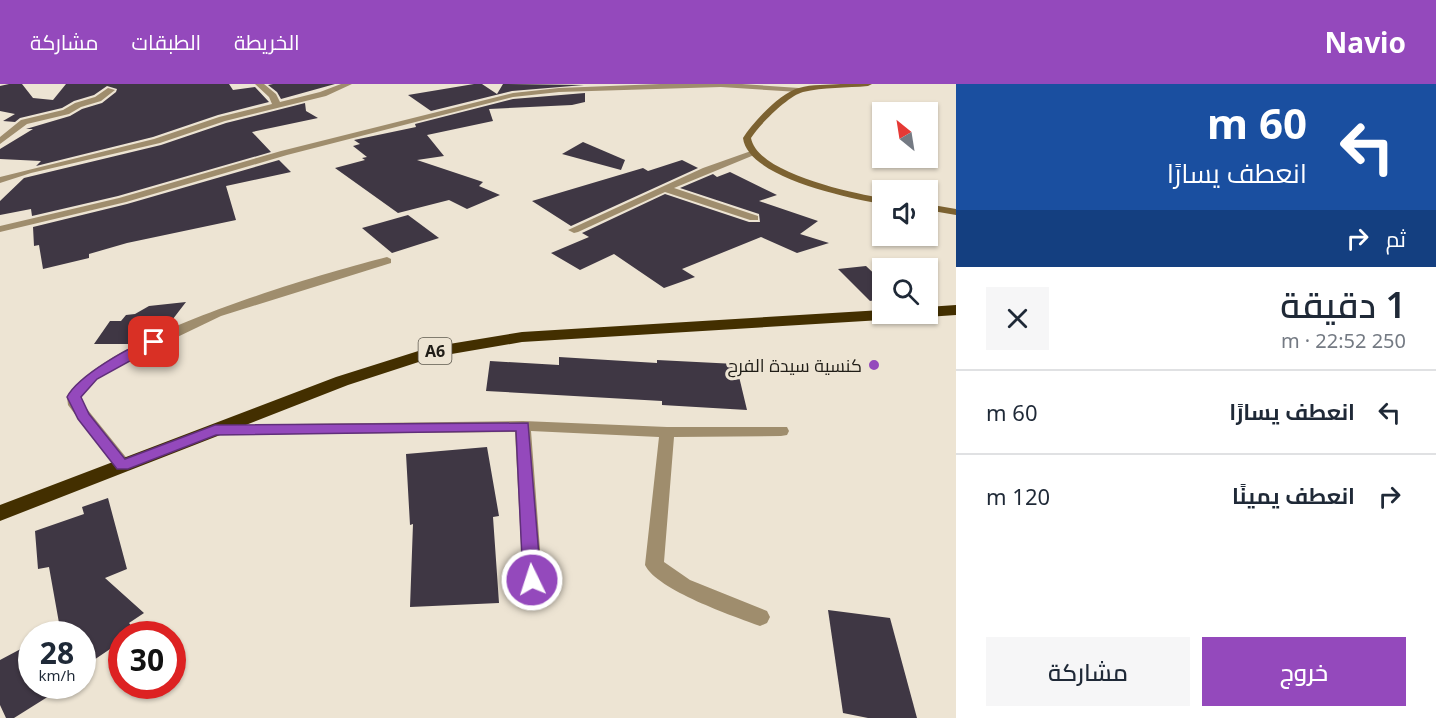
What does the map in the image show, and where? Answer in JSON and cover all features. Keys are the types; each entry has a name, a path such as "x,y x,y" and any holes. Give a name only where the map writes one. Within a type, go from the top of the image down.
{"highway":[{"path":"938,311 956,310"},
{"name":"A6","path":"0,513 397,362 469,344 522,336 601,330 872,315"}],"street":[{"path":"259,84 273,96 277,106"},
{"path":"0,180 28,171 157,141 222,119 323,94 348,84"},
{"path":"0,228 122,200 284,153 513,95 559,90 669,86 721,85 799,90 868,84"},
{"path":"0,141 24,122 66,112 78,105 98,99 111,90"},
{"path":"799,90 780,103 752,130 747,138 748,145 754,153 784,172 811,184 850,196 872,199"},
{"path":"574,230 706,170 754,153"},
{"path":"665,189 754,218"},
{"path":"938,209 956,212"},
{"path":"123,465 76,405 74,397 92,376 139,350 216,313 387,261"},
{"path":"215,430 523,426 668,432 781,432"},
{"path":"523,426 534,602"},
{"path":"668,432 654,565 683,586 760,617"}],"building":[{"path":"22,84 33,98 53,100 66,84 229,84 233,90 255,87 269,102 218,115 153,137 36,166 41,161 0,159 0,149 33,129 26,129 70,116 82,109 102,103 117,89 107,86 94,95 74,101 62,108 20,118 15,122 3,121 15,114 0,111 0,86"},
{"path":"335,84 281,99 277,92 268,85"},
{"path":"482,84 497,94 503,84 584,85 512,91 431,111 408,95"},
{"path":"585,93 585,102 572,105 489,109 493,121 427,135 444,156 417,160 483,182 479,186 500,195 467,209 449,200 398,213 335,168 365,160 362,158 367,157 353,146 360,144 354,140 416,127 415,124 513,99"},
{"path":"305,103 306,111 318,118 252,132 271,152 118,196 32,216 31,209 0,215 0,201 24,178 161,145 226,123"},
{"path":"583,142 625,160 621,170 562,154"},
{"path":"279,160 291,172 226,186 236,220 127,243 89,254 89,258 43,269 39,245 34,246 33,227 127,204"},
{"path":"682,160 698,168 571,226 532,201 643,168 648,171"},
{"path":"730,172 777,195 759,201 818,221 800,234 829,243 797,253 761,237 682,269 695,277 664,288 614,254 580,270 551,253 589,237 582,233 665,194 749,222 760,222 759,214 680,188 713,174 717,177"},
{"path":"408,215 439,238 392,253 362,228"},
{"path":"866,266 872,272 872,301 870,301 838,269"},
{"path":"186,302 166,328 159,332 144,332 140,341 134,344 94,344 110,321 121,321 126,315 135,314 149,306"},
{"path":"559,357 657,363 657,360 736,364 747,410 662,405 662,401 486,391 490,361 559,365"},
{"path":"487,447 499,516 493,517 499,603 410,607 413,524 410,525 406,454"},
{"path":"108,498 127,569 105,578 144,613 132,621 108,621 108,650 96,659 96,621 59,621 49,567 38,569 35,531 84,514 82,507"},
{"path":"828,610 890,618 917,718 868,718 843,713"},
{"path":"18,650 18,699 44,699 14,718 6,718 0,705 0,660"}],"place":[{"name":"كنسية سيدة الفرح","path":"874,365"}],"route":[{"path":"154,342 92,376 74,397 83,416 123,465 215,430 523,426 532,580"}]}
